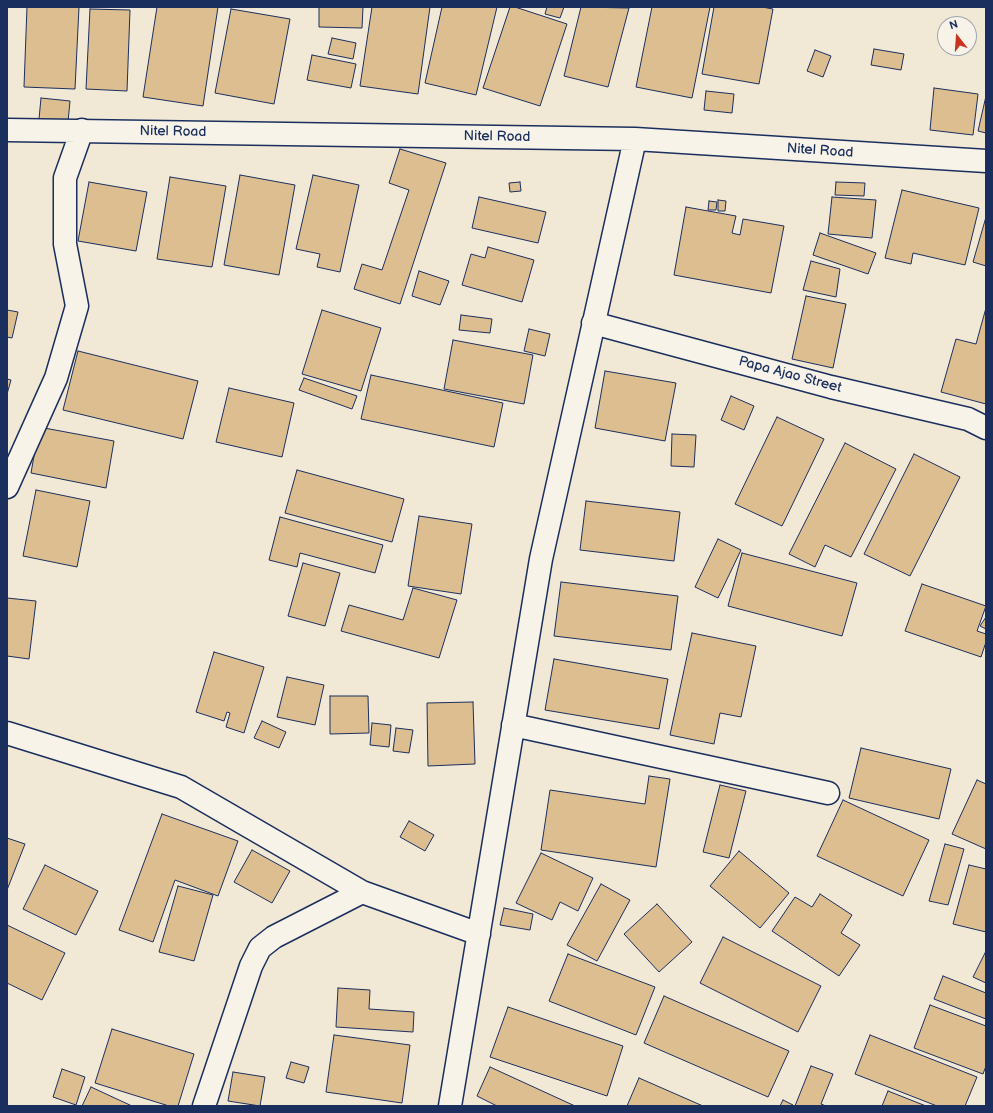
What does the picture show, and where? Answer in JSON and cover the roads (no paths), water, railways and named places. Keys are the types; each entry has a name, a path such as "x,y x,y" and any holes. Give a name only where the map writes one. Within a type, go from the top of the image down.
{"street":[{"name":"Nitel Road","path":"7,130 635,139 986,161"},
{"path":"7,487 56,378 77,306 65,244 65,178 82,130"},
{"path":"450,1106 541,560 635,139"},
{"name":"Papa Ajao Street","path":"593,322 831,387 968,419 986,428"},
{"path":"513,725 828,793"},
{"path":"7,733 181,787 362,892 479,934"},
{"path":"204,1106 251,966 260,948 274,937 362,892"}]}
